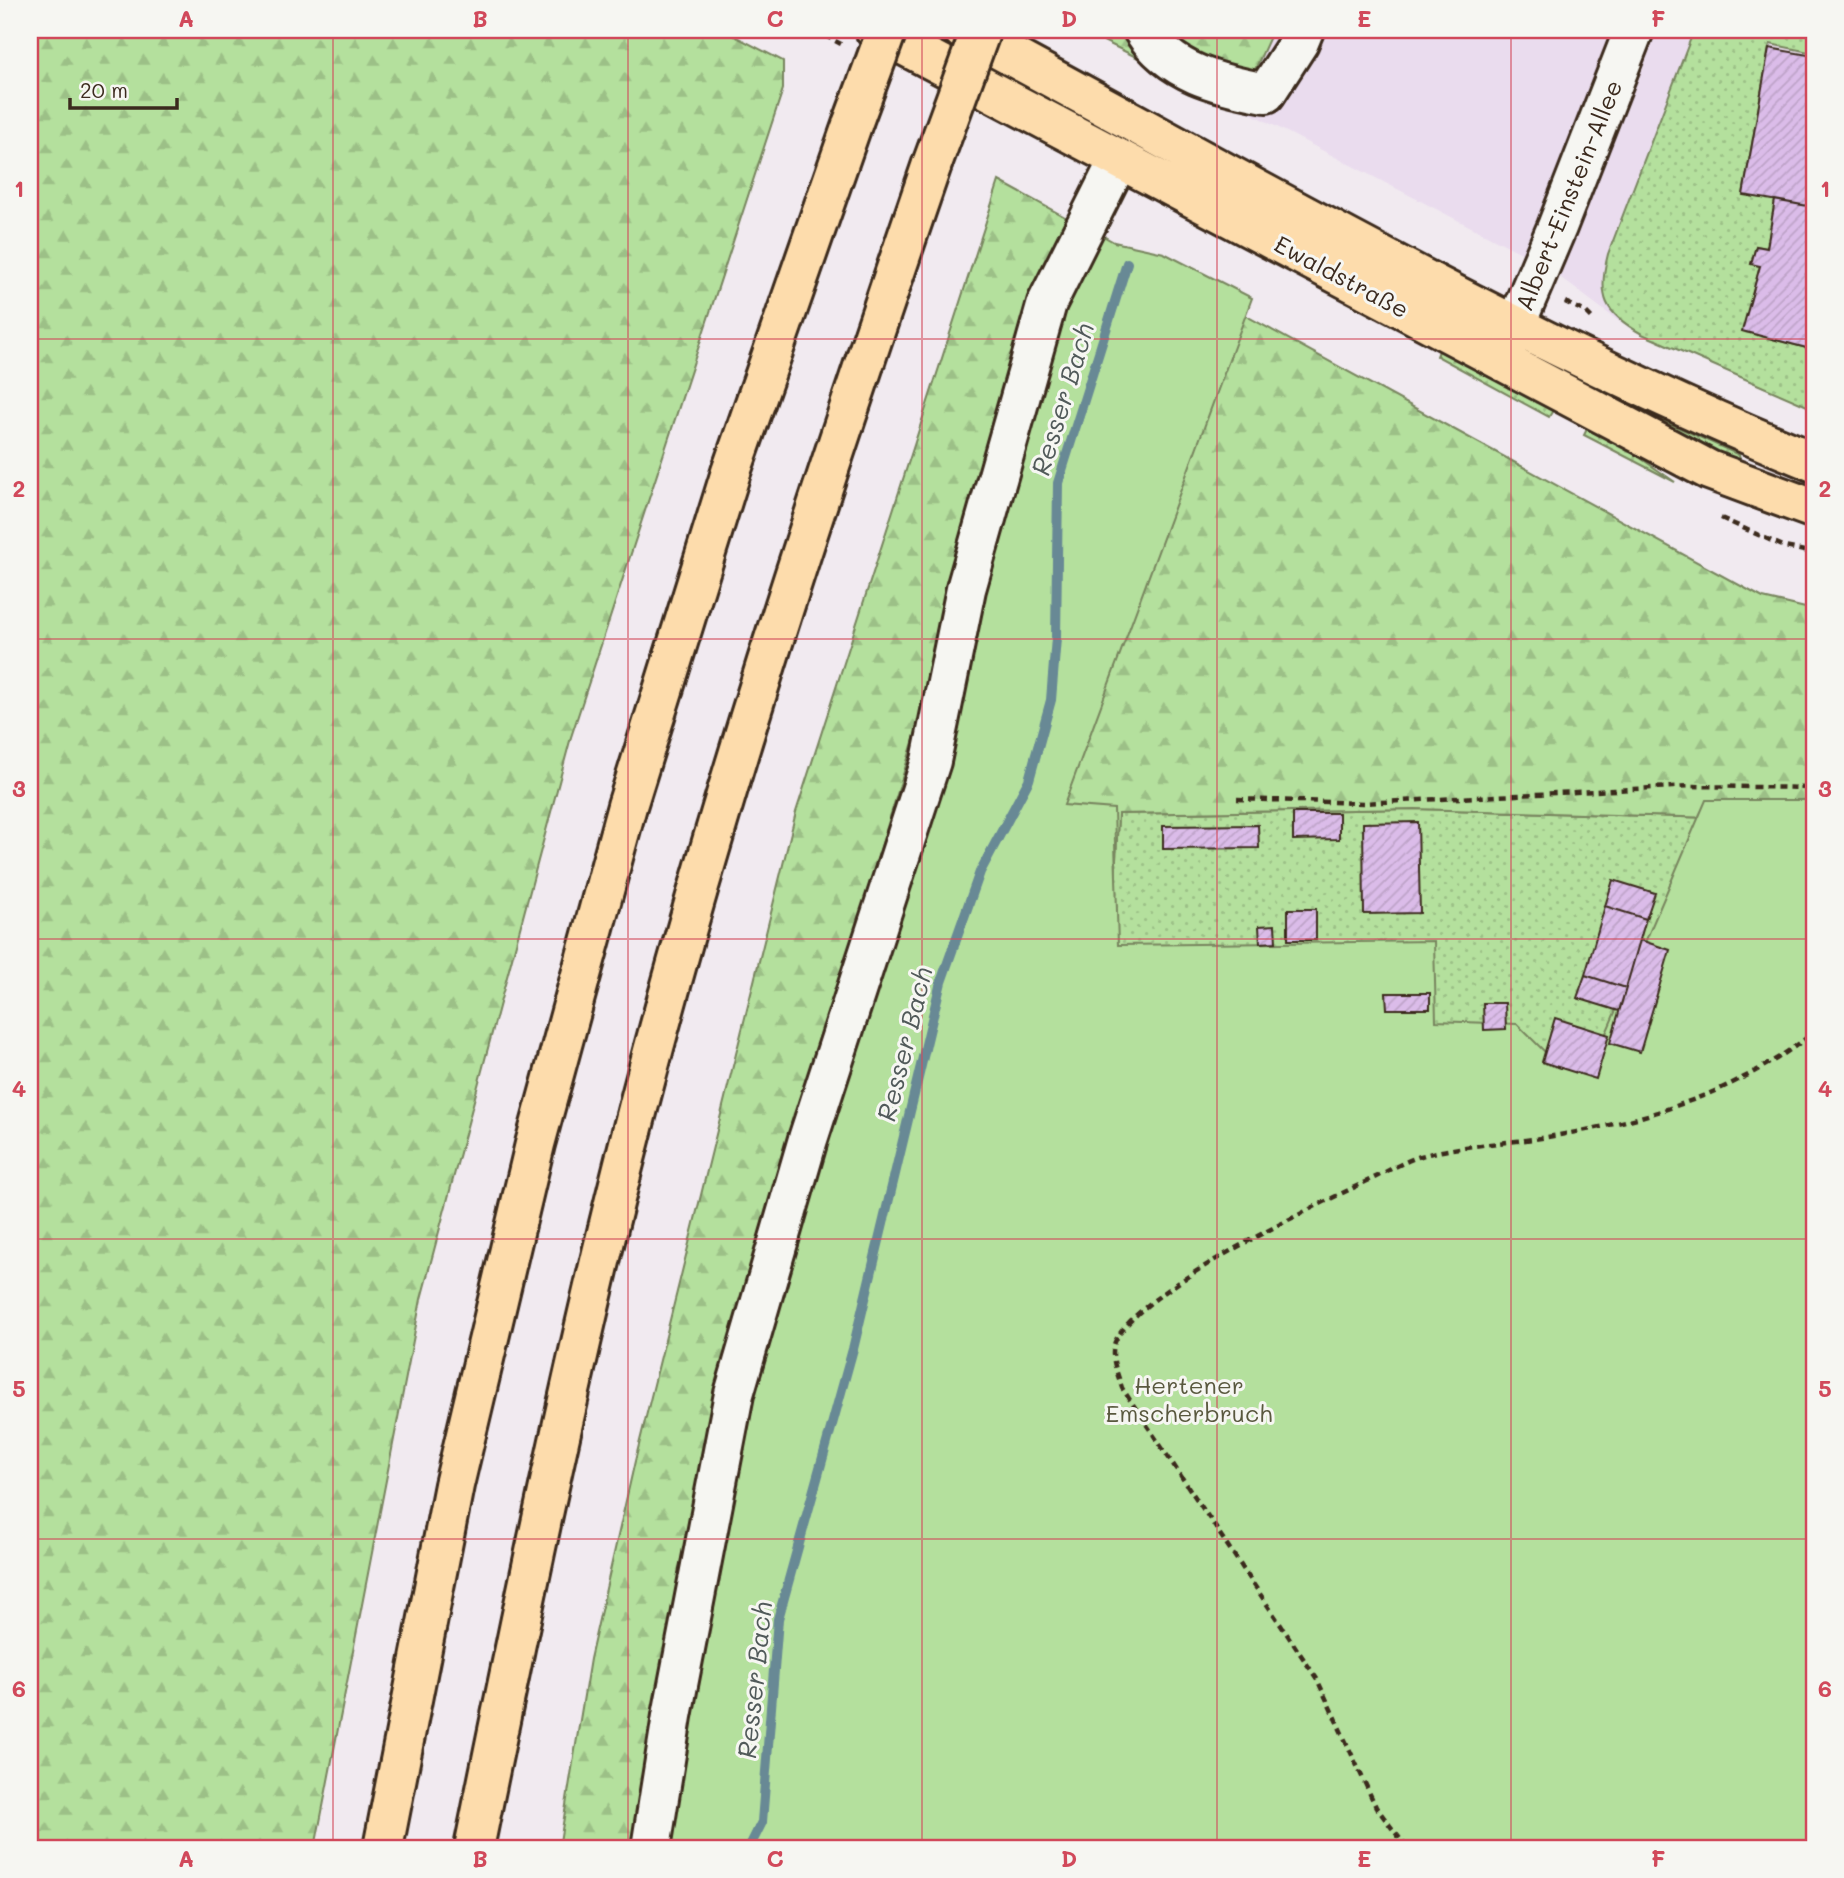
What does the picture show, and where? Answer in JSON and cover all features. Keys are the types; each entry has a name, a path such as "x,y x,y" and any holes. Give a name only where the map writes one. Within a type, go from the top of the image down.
{"main road":[{"name":"Ewaldstraße","path":"875,30 1119,159 1508,343 1814,462"},
{"path":"383,1848 454,1485 535,1144 613,858 731,471 887,30"},
{"name":"Ewaldstraße","path":"963,30 1508,343 1709,470 1814,509"},
{"path":"474,1848 543,1507 641,1101 714,833 816,500 981,30"}],"street":[{"path":"1143,30 1156,50 1179,66 1219,84 1266,93 1300,42 1304,30"},
{"name":"Albert-Einstein-Allee","path":"1508,343 1634,30"},
{"path":"651,1848 672,1717 734,1394 808,1139 931,761 966,589 1047,303 1119,159"}],"path":[{"path":"1237,799 1363,803 1691,786 1814,788"},
{"path":"1407,1848 1392,1833 1376,1807 1317,1679 1122,1388 1114,1360 1116,1339 1147,1306 1247,1241 1420,1156 1577,1132 1663,1111 1751,1076 1782,1058 1814,1032"}],"shaded area":[{"path":"1273,30 1814,30 1814,409 1642,334 1617,320 1541,263 1238,107"}],"green space":[{"path":"30,30 723,30 783,61 783,89 571,737 421,1299 315,1848 30,1848"},
{"path":"1081,30 1273,30 1238,107"},
{"path":"1694,30 1814,30 1814,53 1770,44 1743,194 1775,200 1767,248 1756,246 1751,264 1760,266 1743,331 1814,350 1814,409 1642,334 1619,319 1604,293 1603,282 1608,254"},
{"name":"Hertener Emscherbruch","path":"999,181 1763,598 1814,610 1814,1848 559,1848 590,1659 635,1461 796,812","holes":["1415,809 1714,818 1625,1100 1112,951 1118,814"]},
{"name":"Hertener Emscherbruch","path":"1073,219 1114,242 1164,253 1252,298 1064,805 1114,809 1118,945 1434,941 1436,1021 1517,1024 1544,1051 1589,1073 1706,800 1814,800 1814,1848 637,1848 799,1115"},
{"path":"1442,343 1556,405 1549,417 1437,356"},
{"path":"1604,390 1634,407 1739,455 1741,465 1597,402"},
{"path":"1590,423 1675,482 1584,435"},
{"path":"1415,809 1714,818 1625,1101 1112,951 1118,814"}],"building":[{"path":"1769,48 1814,56 1814,207 1743,195"},
{"path":"1775,200 1814,207 1814,350 1742,331 1760,266 1751,264 1756,246 1767,248"},
{"path":"1293,813 1339,813 1339,839 1293,840"},
{"path":"1418,822 1420,913 1364,914 1363,823"},
{"path":"1258,825 1259,848 1163,849 1163,826"},
{"path":"1613,880 1655,893 1646,919 1605,906"},
{"path":"1605,906 1646,919 1626,988 1585,975"},
{"path":"1288,909 1316,909 1316,940 1288,940"},
{"path":"1275,925 1276,942 1260,943 1259,926"},
{"path":"1640,940 1670,950 1640,1052 1610,1043"},
{"path":"1585,975 1626,988 1619,1011 1577,998"},
{"path":"1386,993 1430,993 1430,1009 1387,1009"},
{"path":"1483,1003 1505,1003 1506,1029 1484,1030"},
{"path":"1555,1018 1609,1035 1596,1079 1542,1062"}],"waterway":[{"name":"Resser Bach","path":"749,1848 762,1822 778,1619 853,1349 941,982 980,872 1029,780 1051,700 1056,638 1058,483 1127,263"}]}
